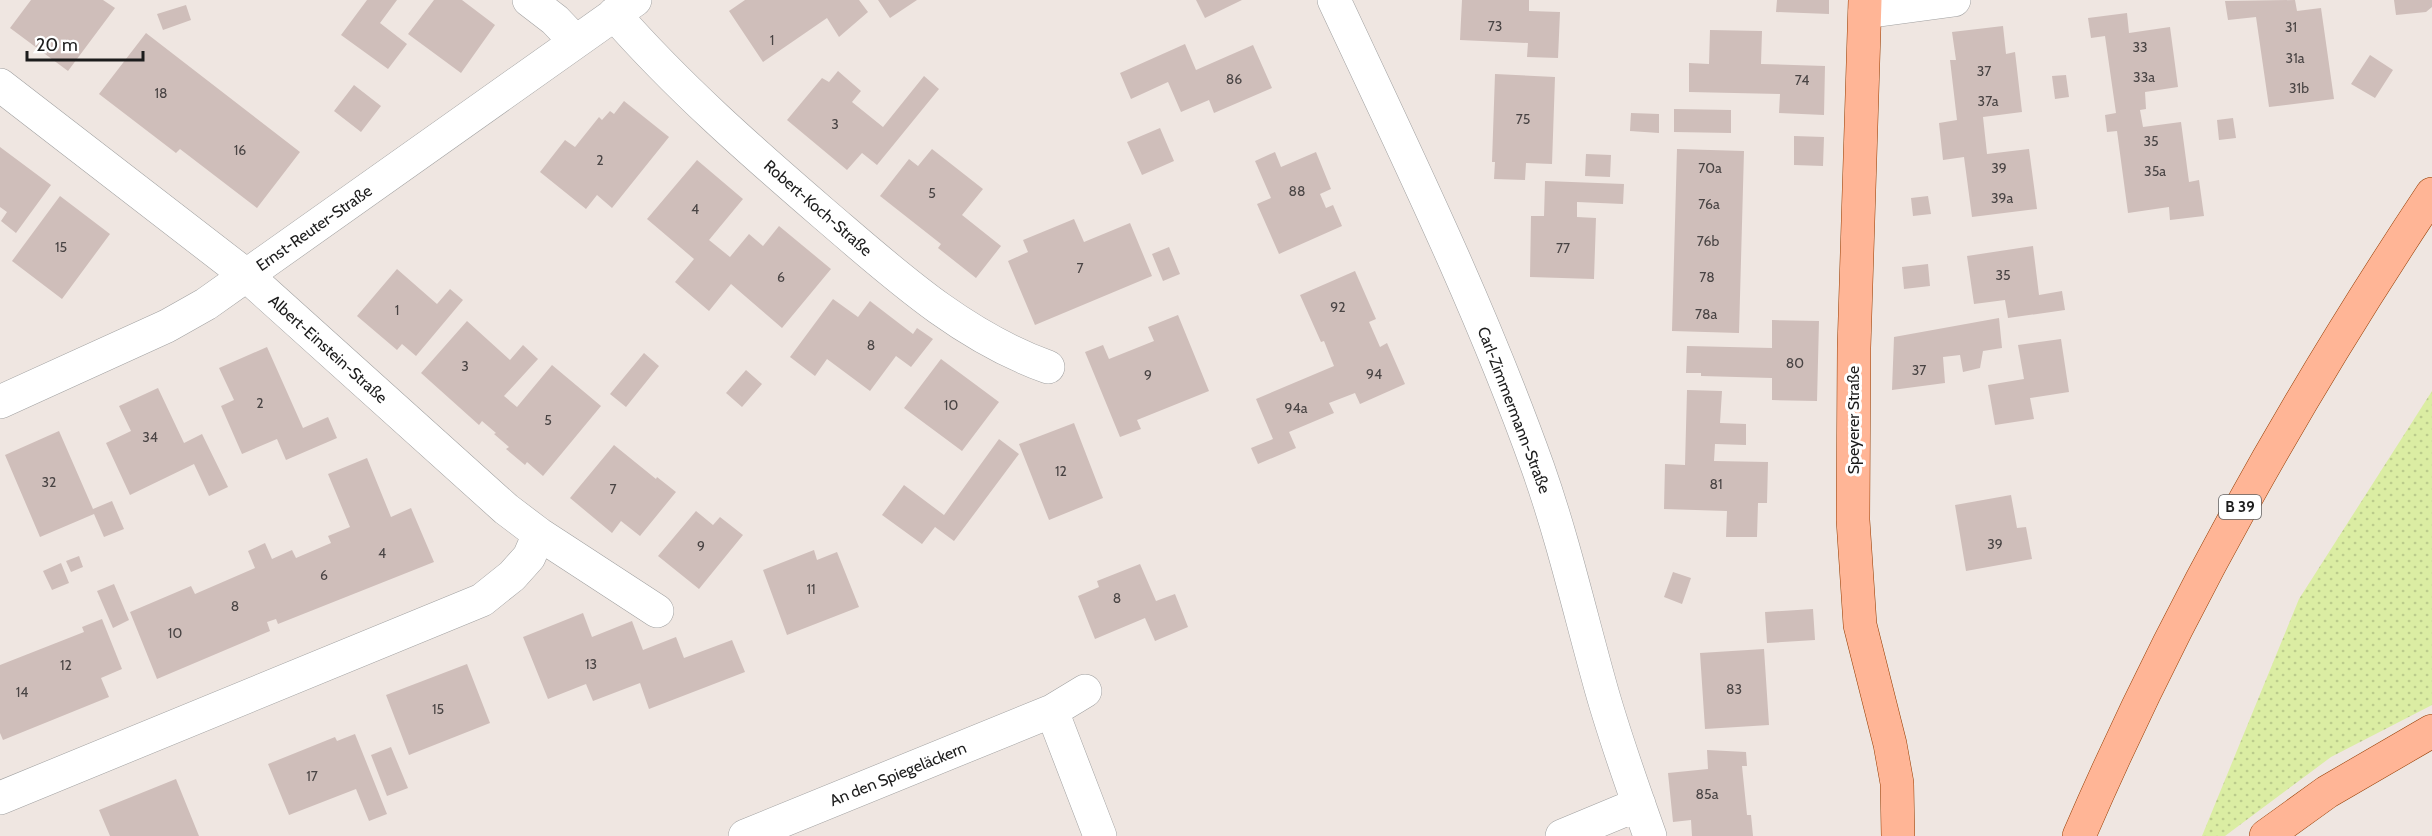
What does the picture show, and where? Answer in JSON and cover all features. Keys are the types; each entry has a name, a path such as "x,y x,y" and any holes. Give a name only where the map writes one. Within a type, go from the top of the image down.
{"main road":[{"name":"Speyerer Straße","path":"1865,6 1854,336 1853,520 1860,625 1890,744 1897,783 1898,836"},
{"name":"B 39","path":"2079,836 2114,754 2225,532 2298,406 2432,194"},
{"path":"2266,836 2327,792 2432,731"}],"street":[{"path":"529,0 555,20 575,40"},
{"name":"Carl-Zimmermann-Straße","path":"1334,0 1447,243 1503,373 1568,560 1599,683 1650,836"},
{"path":"1865,6 1954,0"},
{"name":"Ernst-Reuter-Straße","path":"0,85 246,275 624,7"},
{"name":"Robert-Koch-Straße","path":"624,7 651,57 778,174 920,295 1005,349 1048,367"},
{"path":"0,402 168,326 206,304 246,275"},
{"name":"Albert-Einstein-Straße","path":"246,275 506,509 539,534 657,611"},
{"path":"0,798 482,600 512,576 529,557 539,534"},
{"name":"An den Spiegeläckern","path":"745,836 1052,711 1084,691"},
{"path":"1052,711 1100,836"},
{"path":"1562,836 1639,804"}],"green space":[{"path":"2432,391 2432,705 2331,757 2225,836 2202,836 2299,599"}],"building":[{"path":"31,0 103,0 115,8 68,71 10,28"},
{"path":"367,0 397,0 380,23 407,44 388,69 341,35"},
{"path":"434,0 462,0 495,25 461,73 408,34"},
{"path":"745,0 859,0 868,12 839,37 827,18 763,62 729,11"},
{"path":"878,0 917,0 890,18"},
{"path":"1196,0 1242,0 1205,18"},
{"path":"1462,0 1529,0 1529,11 1560,12 1558,58 1527,57 1528,43 1460,40"},
{"path":"1777,0 1829,0 1829,14 1776,12"},
{"path":"2295,0 2297,11 2321,8 2334,99 2269,107 2256,17 2228,20 2225,1"},
{"path":"2394,0 2432,0 2432,7 2426,12 2396,15"},
{"path":"186,5 191,20 163,30 157,14"},
{"path":"2127,13 2129,33 2170,27 2178,87 2145,92 2146,109 2140,110 2143,127 2181,122 2189,182 2199,180 2204,216 2170,220 2169,207 2128,213 2117,131 2107,132 2105,115 2116,113 2105,36 2091,38 2088,18"},
{"path":"2003,26 2006,54 2015,52 2022,112 1983,117 1987,154 2029,149 2037,209 1972,217 1964,157 1943,160 1939,123 1957,120 1950,60 1956,60 1952,32"},
{"path":"1710,30 1762,31 1761,64 1825,66 1824,115 1779,113 1780,94 1689,92 1689,63 1709,64"},
{"path":"146,33 300,152 257,208 180,149 176,153 99,94"},
{"path":"1185,44 1196,70 1253,45 1272,88 1214,113 1209,100 1181,112 1168,82 1131,99 1120,73"},
{"path":"2370,55 2393,70 2375,98 2351,84"},
{"path":"838,71 861,91 852,102 883,127 924,76 939,89 877,165 862,153 847,170 787,120 822,78 829,82"},
{"path":"1495,74 1555,77 1552,164 1526,163 1525,180 1494,179 1495,162 1492,162"},
{"path":"2066,75 2069,97 2055,99 2052,76"},
{"path":"354,85 381,106 361,132 334,111"},
{"path":"624,101 669,137 612,208 597,195 586,209 540,172 565,140 575,147 599,117 602,120 610,111 614,114"},
{"path":"1674,109 1731,110 1731,133 1674,132"},
{"path":"1631,113 1659,114 1659,133 1630,131"},
{"path":"2233,118 2236,138 2219,140 2217,120"},
{"path":"1160,128 1174,161 1142,175 1127,142"},
{"path":"1794,136 1824,137 1823,166 1794,165"},
{"path":"0,147 51,185 16,233 1,221 7,212 0,207"},
{"path":"932,149 983,189 962,215 1001,246 976,278 938,248 941,244 880,196 909,159 918,166"},
{"path":"1677,149 1744,151 1739,333 1672,331"},
{"path":"1275,152 1281,167 1316,152 1331,189 1320,194 1326,208 1333,205 1342,226 1279,254 1257,204 1271,198 1255,161"},
{"path":"1586,154 1611,155 1610,177 1585,176"},
{"path":"697,160 743,199 709,240 730,257 749,234 763,246 779,226 831,269 782,328 731,284 709,311 675,282 694,259 647,219"},
{"path":"1545,181 1624,184 1623,204 1577,202 1577,217 1596,218 1594,279 1530,277 1531,216 1544,216"},
{"path":"60,196 110,234 62,299 12,261"},
{"path":"1928,196 1931,214 1913,216 1911,198"},
{"path":"1074,219 1084,242 1130,223 1152,276 1035,325 1008,261 1028,252 1023,240"},
{"path":"2033,246 2039,295 2062,291 2065,310 2008,318 2005,300 1974,304 1967,256"},
{"path":"1169,247 1180,274 1163,281 1152,254"},
{"path":"1928,264 1930,286 1904,289 1902,267"},
{"path":"397,269 437,304 450,289 463,300 416,356 402,344 397,350 357,316"},
{"path":"1355,271 1376,319 1369,322 1380,347 1387,343 1405,384 1360,404 1355,393 1329,403 1334,413 1289,432 1296,448 1258,464 1251,448 1273,439 1256,399 1334,366 1300,295"},
{"path":"833,299 858,317 870,301 913,334 917,328 933,339 911,367 896,356 870,391 827,359 815,376 790,357"},
{"path":"1178,315 1209,391 1137,420 1141,429 1120,437 1085,352 1103,345 1109,359 1154,341 1148,327"},
{"path":"1999,318 2002,348 1983,351 1980,368 1963,372 1960,355 1943,357 1945,383 1892,390 1894,337"},
{"path":"1772,320 1819,321 1817,401 1772,400 1772,378 1701,376 1701,373 1686,373 1687,346 1772,348"},
{"path":"467,321 510,360 523,345 538,359 504,396 517,407 552,365 601,406 543,476 527,462 525,465 506,449 509,447 494,434 496,433 482,421 479,425 421,373"},
{"path":"2061,339 2069,392 2030,398 2034,419 1995,425 1988,385 2024,379 2018,345"},
{"path":"267,347 303,428 328,417 337,438 286,460 277,439 242,454 221,406 234,400 219,368"},
{"path":"644,353 659,366 626,407 610,394"},
{"path":"941,359 999,402 962,451 904,408"},
{"path":"746,370 762,384 742,407 726,393"},
{"path":"158,388 184,443 202,434 228,487 209,496 194,464 130,495 106,443 131,431 119,406"},
{"path":"1687,390 1722,391 1720,423 1746,424 1746,445 1715,444 1714,461 1768,462 1767,503 1758,503 1757,537 1726,537 1727,511 1664,509 1665,464 1685,465"},
{"path":"1074,423 1103,498 1049,520 1019,444"},
{"path":"59,431 93,509 112,501 124,529 104,537 94,514 40,537 5,455"},
{"path":"999,439 1019,454 954,541 935,527 922,544 882,515 904,485 944,515"},
{"path":"614,445 676,492 640,536 621,521 612,533 570,498"},
{"path":"367,458 391,517 411,508 434,562 278,624 276,619 267,622 270,631 157,679 130,612 191,586 195,594 255,568 248,551 265,543 272,559 292,550 296,558 331,543 328,536 350,527 328,474"},
{"path":"2011,495 2017,528 2026,527 2032,559 1966,571 1955,505"},
{"path":"696,511 713,525 720,517 743,535 699,589 658,556"},
{"path":"814,550 817,560 837,552 859,607 787,635 763,570"},
{"path":"79,556 83,567 71,572 66,561"},
{"path":"61,563 69,583 52,590 43,571"},
{"path":"1140,564 1156,601 1175,594 1188,627 1155,641 1145,618 1095,639 1078,596 1099,587 1097,581"},
{"path":"1673,572 1691,578 1682,604 1664,597"},
{"path":"114,584 129,620 113,628 97,591"},
{"path":"1813,609 1815,640 1767,643 1765,612"},
{"path":"583,613 592,637 632,621 643,650 676,637 684,658 732,640 745,672 649,709 640,683 593,701 586,684 548,699 523,637"},
{"path":"102,619 122,669 101,678 109,697 3,740 0,733 0,665 84,632 82,627"},
{"path":"1764,649 1769,725 1705,729 1700,653"},
{"path":"467,664 490,723 409,755 386,695"},
{"path":"355,734 387,814 369,821 356,789 289,815 268,764 335,737 337,741"},
{"path":"391,747 408,788 387,796 371,755"},
{"path":"1707,750 1746,752 1747,766 1742,766 1747,815 1751,815 1753,836 1692,836 1691,820 1673,822 1668,773 1708,769"},
{"path":"176,779 199,836 110,836 99,810"}]}
